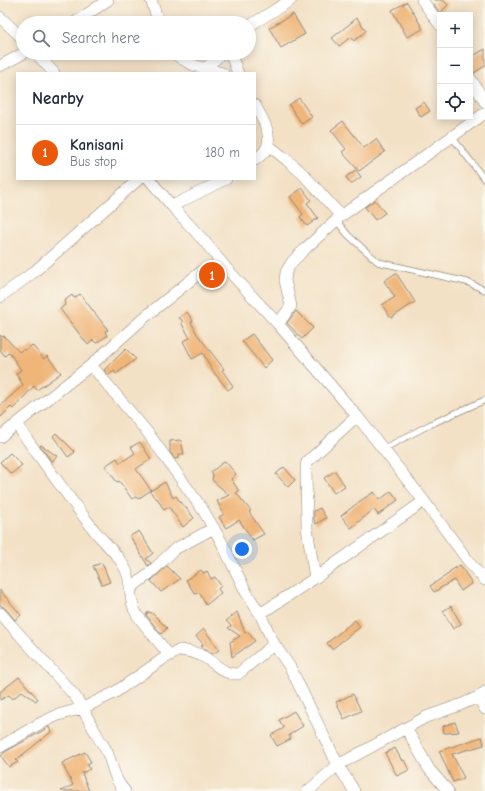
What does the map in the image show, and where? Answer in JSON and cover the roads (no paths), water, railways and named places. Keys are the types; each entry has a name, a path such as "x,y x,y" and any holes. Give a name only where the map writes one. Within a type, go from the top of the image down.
{"street":[{"path":"84,16 108,0"},
{"path":"151,0 157,16"},
{"path":"256,22 291,0"},
{"path":"422,0 437,21"},
{"path":"0,17 16,32"},
{"path":"0,66 16,57"},
{"path":"42,60 53,72"},
{"path":"183,60 205,69 218,72"},
{"path":"205,69 215,60"},
{"path":"233,60 238,72"},
{"path":"473,83 485,102"},
{"path":"256,107 266,128 268,136 268,145 265,151 256,159"},
{"path":"278,324 291,306 285,281 286,272 292,262 339,218 485,113"},
{"path":"268,145 303,174 339,218"},
{"path":"0,297 34,272 138,180"},
{"path":"150,180 226,268 278,324 357,416 424,501 472,566 485,580"},
{"path":"172,206 224,180"},
{"path":"0,437 90,365 145,317 202,271 215,266 226,268"},
{"path":"90,365 148,433 192,493 214,528 246,592 260,614 274,644 290,667 338,765 354,791"},
{"path":"314,578 307,528 307,462 357,416"},
{"path":"16,424 100,537 122,563 128,574 131,588 130,600 132,608 169,656"},
{"path":"260,614 424,501"},
{"path":"131,588 149,574 175,549 214,528"},
{"path":"0,613 74,695 83,708 85,715 107,752 114,773 125,791"},
{"path":"0,747 39,724 58,715 83,708 114,693 180,650 201,655 231,675 238,674 274,644"},
{"path":"308,791 338,765 426,717 460,705 481,694 485,709"},
{"path":"406,728 430,769 448,791"}],"lane":[{"path":"452,137 485,180"},
{"path":"339,218 348,235 378,262 467,282 485,290"},
{"path":"384,449 431,424 485,400"}],"place":[{"name":"Kanisani","path":"212,275"}]}
